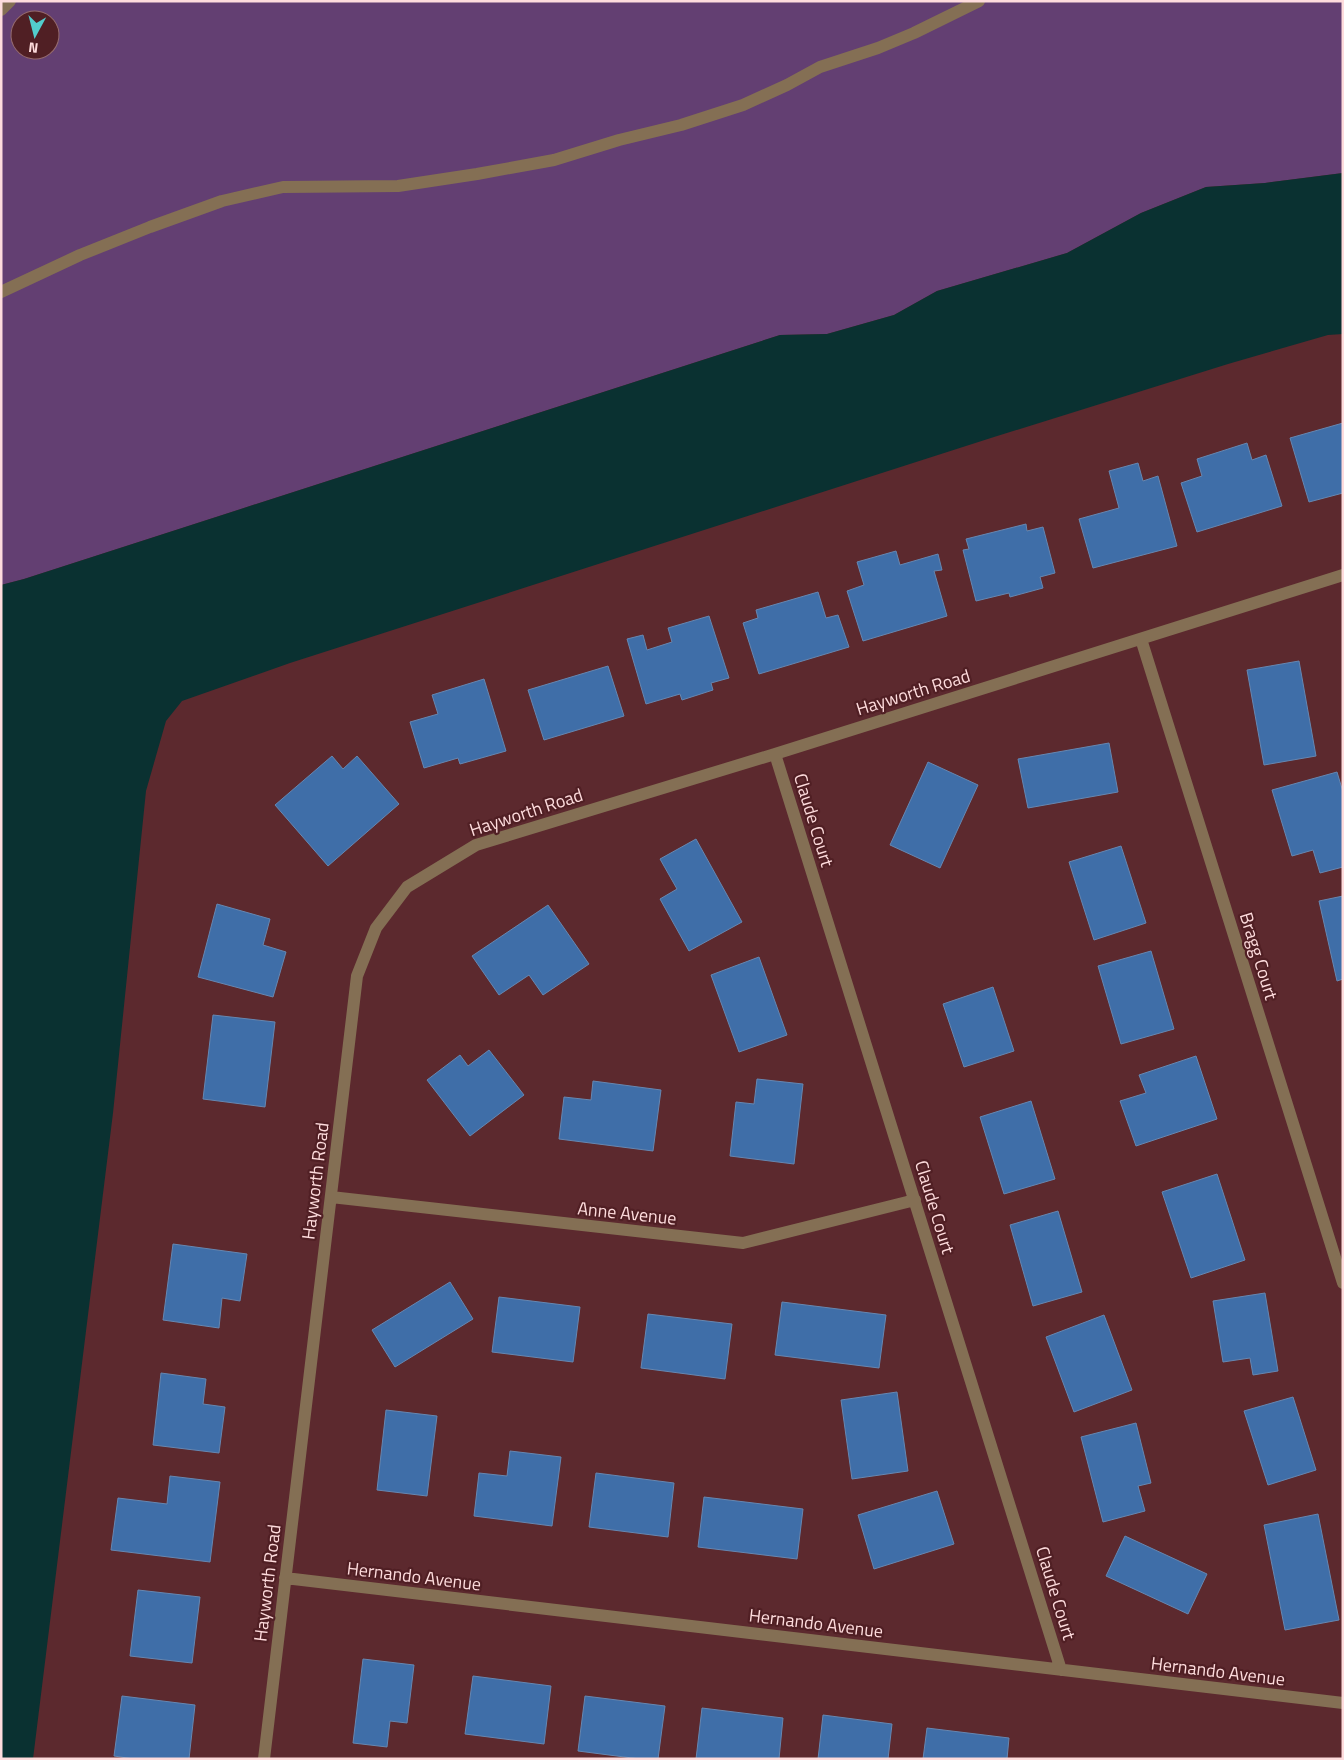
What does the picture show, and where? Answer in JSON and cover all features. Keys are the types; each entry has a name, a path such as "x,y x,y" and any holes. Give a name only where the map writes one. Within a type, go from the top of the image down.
{"street":[{"path":"1,10 10,1"},
{"path":"1,292 80,255 222,201 283,187 398,186 477,174 554,160 619,140 681,125 742,105 787,85 820,67 914,34 979,1"},
{"name":"Hayworth Road","path":"264,1759 357,976 376,928 407,887 476,844 775,754 1343,575"},
{"name":"Bragg Court","path":"1142,639 1343,1283"},
{"name":"Claude Court","path":"775,754 1061,1670"},
{"name":"Anne Avenue","path":"331,1197 743,1243 914,1200"},
{"name":"Hernando Avenue","path":"285,1578 1343,1703"}],"shaded area":[{"path":"1,1 1343,1 1343,173 1265,183 1206,187 1141,213 1067,253 937,291 894,315 827,334 780,335 1,585"}],"water":[{"path":"1343,173 1343,334 1328,335 1228,364 994,437 290,663 182,701 166,721 146,791 113,1113 33,1759 1,1759 1,585 780,335 827,334 894,315 937,291 1067,253 1141,213 1206,187 1265,183"}],"building":[{"path":"1343,423 1343,493 1309,502 1290,438"},
{"path":"1247,443 1252,460 1266,455 1282,506 1197,532 1181,483 1202,476 1197,459"},
{"path":"1138,463 1143,481 1158,476 1177,546 1093,568 1079,519 1119,508 1109,471"},
{"path":"1026,524 1027,531 1043,527 1055,573 1040,577 1043,588 1010,597 1009,593 976,601 963,550 969,549 966,539"},
{"path":"896,551 900,565 938,554 942,570 934,571 947,616 863,641 847,591 864,585 857,562"},
{"path":"818,592 826,618 838,615 849,647 759,674 743,623 758,618 756,610"},
{"path":"709,616 729,678 711,683 713,690 682,700 680,694 646,704 627,639 643,635 647,650 672,642 668,628"},
{"path":"1299,661 1316,756 1264,765 1247,670"},
{"path":"608,666 624,716 544,740 528,690"},
{"path":"484,679 506,751 460,764 458,758 424,768 410,722 438,714 432,695"},
{"path":"1109,743 1118,792 1028,808 1018,759"},
{"path":"332,756 343,769 357,756 399,804 328,866 275,805"},
{"path":"928,762 978,785 940,868 890,845"},
{"path":"1337,772 1343,792 1343,867 1320,873 1313,850 1292,856 1272,790"},
{"path":"696,839 742,922 689,951 660,899 677,889 660,859"},
{"path":"1121,846 1146,923 1094,940 1069,862"},
{"path":"1343,896 1343,979 1337,981 1319,901"},
{"path":"217,904 270,919 263,945 286,952 273,997 198,977"},
{"path":"548,905 589,964 543,995 529,975 499,995 472,956"},
{"path":"1151,951 1174,1029 1121,1044 1098,966"},
{"path":"759,957 787,1035 739,1052 711,975"},
{"path":"993,987 1014,1051 964,1067 943,1004"},
{"path":"213,1015 275,1022 265,1107 203,1099"},
{"path":"489,1050 524,1095 470,1136 427,1080 460,1055 468,1066"},
{"path":"1196,1056 1217,1119 1136,1146 1120,1101 1146,1093 1139,1075"},
{"path":"757,1079 803,1084 794,1164 730,1156 736,1102 754,1104"},
{"path":"593,1081 661,1090 653,1151 559,1139 564,1097 591,1100"},
{"path":"1031,1101 1055,1179 1004,1194 980,1117"},
{"path":"1217,1174 1245,1260 1191,1278 1162,1192"},
{"path":"1058,1211 1082,1292 1033,1306 1010,1225"},
{"path":"173,1244 247,1254 240,1301 222,1298 219,1328 163,1320"},
{"path":"450,1282 473,1319 395,1367 372,1330"},
{"path":"1265,1293 1278,1371 1253,1375 1250,1358 1223,1362 1213,1301"},
{"path":"499,1297 580,1307 573,1362 492,1352"},
{"path":"782,1302 886,1315 879,1368 775,1355"},
{"path":"648,1314 732,1324 725,1379 641,1368"},
{"path":"1104,1315 1132,1390 1074,1412 1046,1337"},
{"path":"161,1373 206,1379 203,1404 225,1407 219,1453 153,1445"},
{"path":"897,1392 908,1471 852,1479 841,1400"},
{"path":"1293,1397 1316,1470 1268,1485 1244,1411"},
{"path":"386,1410 437,1416 427,1496 377,1490"},
{"path":"1136,1423 1151,1483 1138,1486 1145,1511 1103,1522 1081,1437"},
{"path":"510,1451 561,1457 552,1526 474,1516 479,1473 507,1476"},
{"path":"596,1473 674,1483 668,1537 589,1527"},
{"path":"170,1476 220,1482 210,1562 111,1550 118,1498 167,1504"},
{"path":"937,1491 954,1544 874,1569 858,1515"},
{"path":"704,1497 803,1509 797,1559 698,1547"},
{"path":"1318,1514 1339,1620 1285,1630 1264,1525"},
{"path":"1125,1536 1207,1574 1188,1614 1106,1576"},
{"path":"138,1590 200,1597 192,1663 130,1656"},
{"path":"363,1659 414,1665 407,1723 390,1721 387,1747 353,1743"},
{"path":"473,1676 551,1686 544,1744 465,1734"},
{"path":"122,1696 195,1705 189,1759 134,1759 114,1756"},
{"path":"585,1696 665,1706 658,1759 640,1759 578,1751"},
{"path":"702,1708 783,1718 779,1759 696,1759"},
{"path":"823,1715 892,1724 888,1759 818,1759"},
{"path":"927,1728 1009,1738 1007,1759 923,1759"}]}
